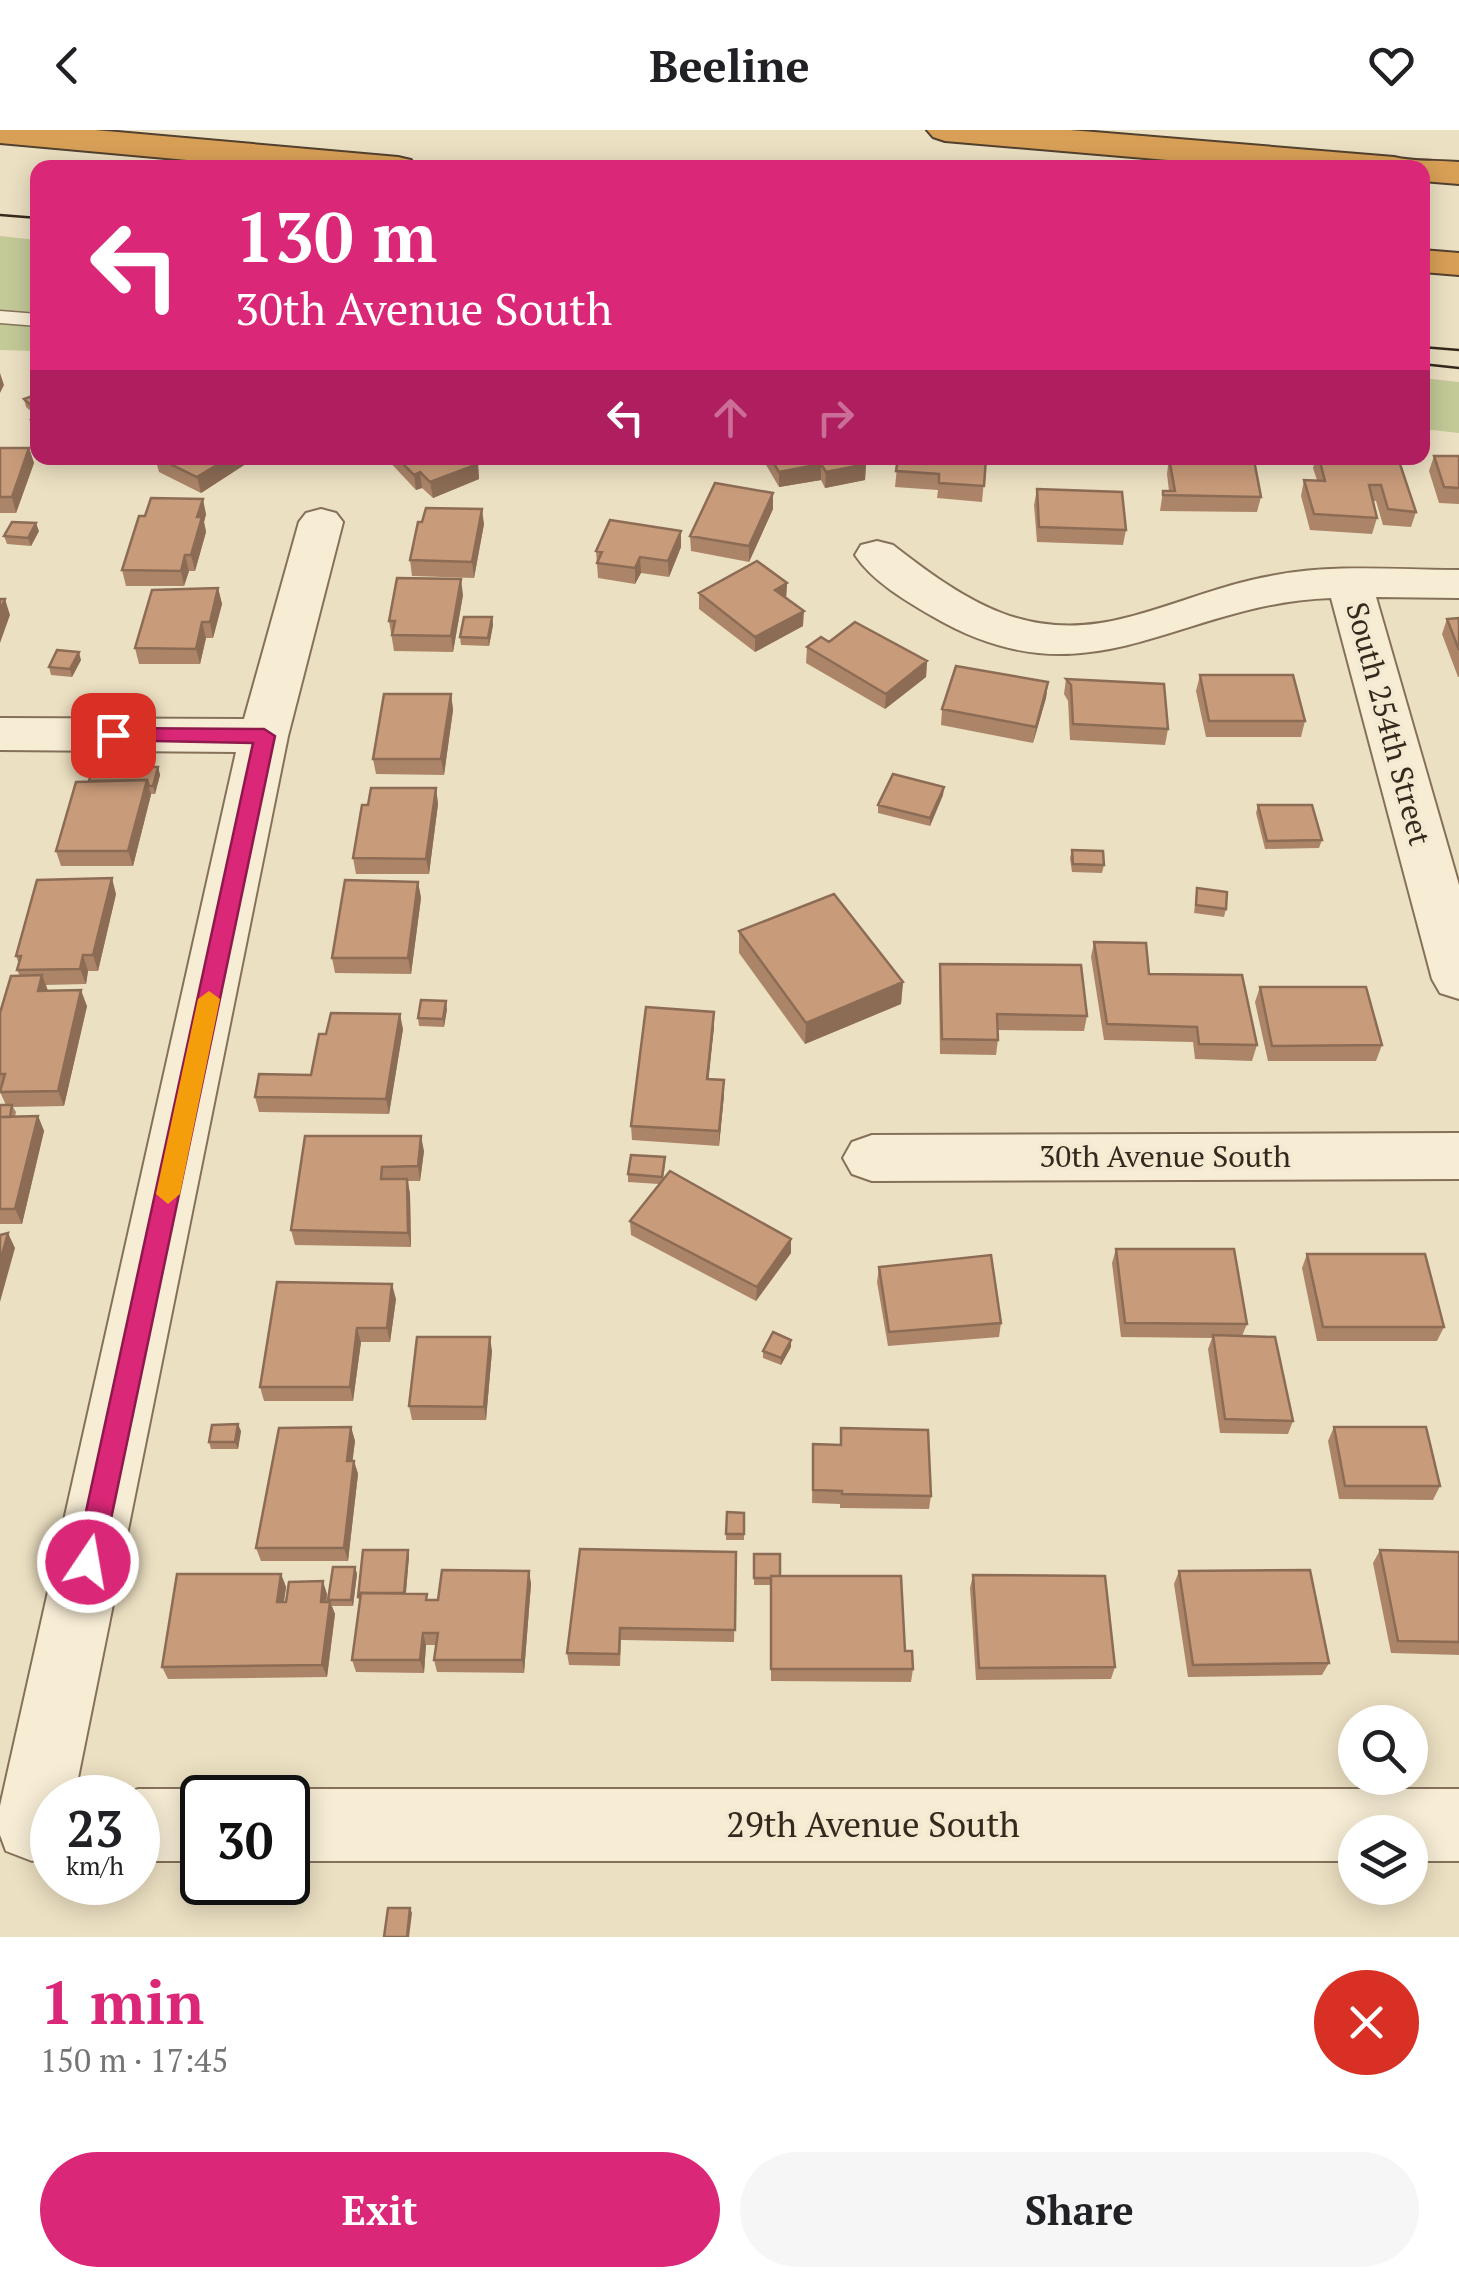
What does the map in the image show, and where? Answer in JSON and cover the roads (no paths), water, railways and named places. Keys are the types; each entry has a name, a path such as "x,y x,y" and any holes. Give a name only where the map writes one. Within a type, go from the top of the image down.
{"highway":[{"path":"945,130 1299,160"},
{"path":"0,132 310,160"},
{"path":"1430,171 1459,173"},
{"path":"1430,261 1459,264"}],"street":[{"path":"28,1825 264,736 321,522"},
{"path":"877,556 930,598 980,626 1019,639 1077,640 1129,633 1276,589 1459,584"},
{"name":"South 254th Street","path":"1350,585 1459,979"},
{"path":"0,734 264,736"},
{"name":"30th Avenue South","path":"872,1158 1459,1156"},
{"name":"29th Avenue South","path":"310,1825 1459,1826"}],"lane":[{"path":"0,318 30,320"}],"tram line":[{"path":"0,215 30,217"},
{"path":"1430,348 1459,350"},
{"path":"1430,365 1459,368"}]}
